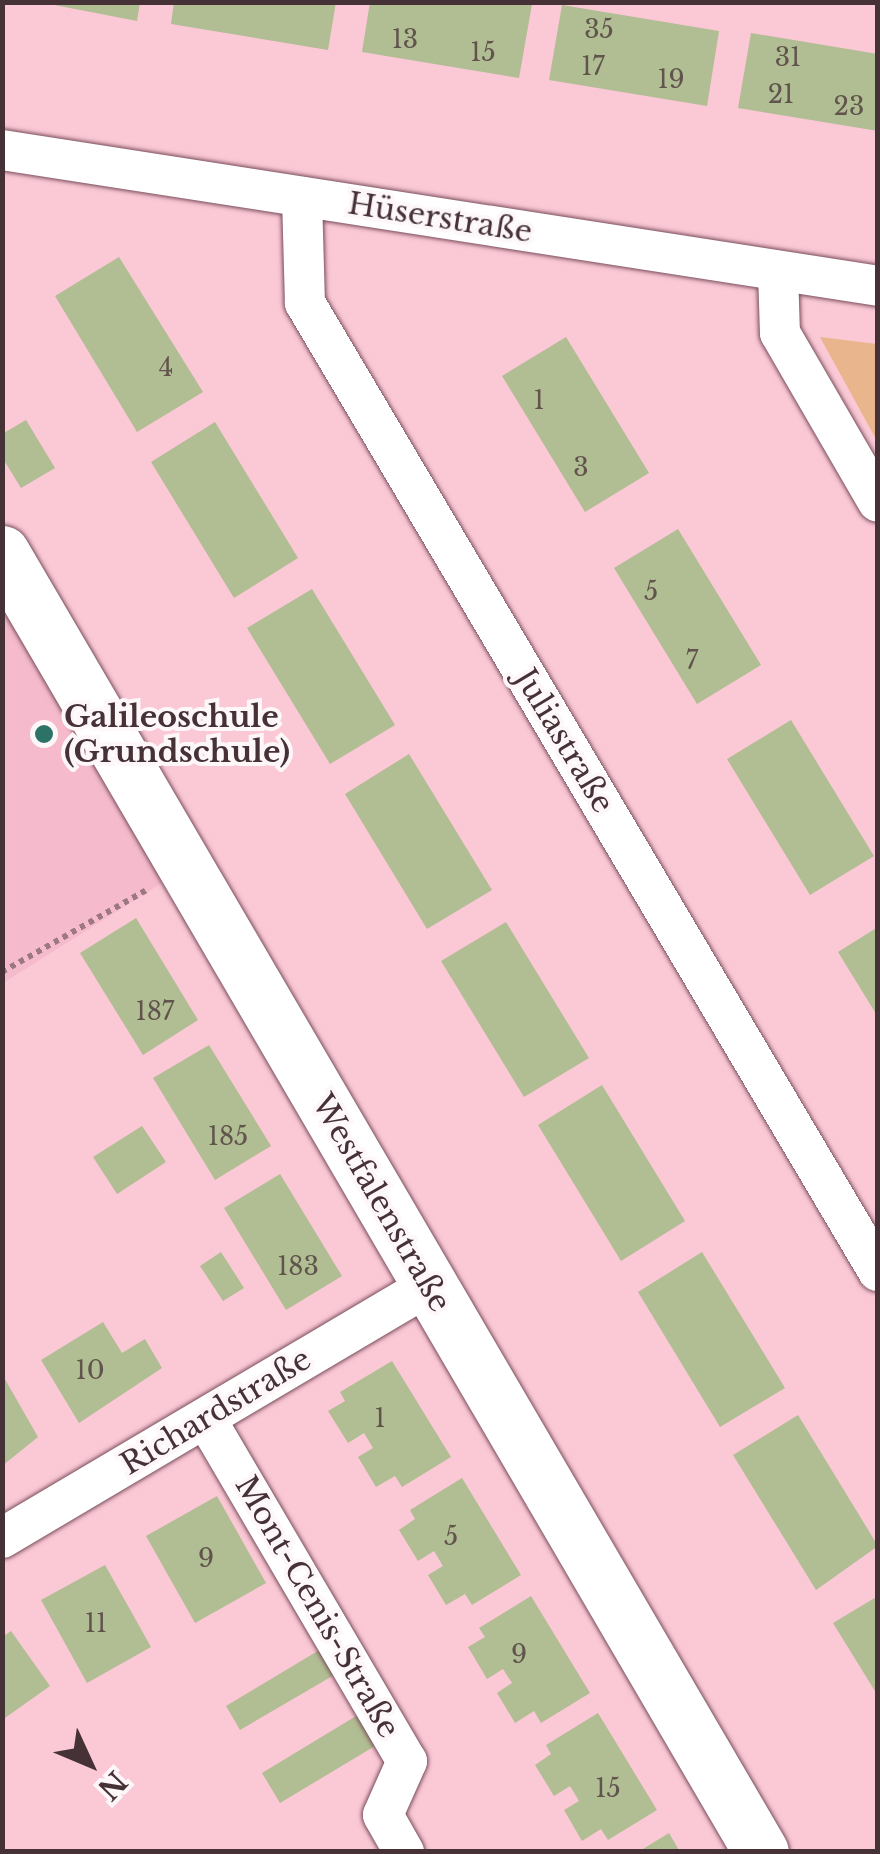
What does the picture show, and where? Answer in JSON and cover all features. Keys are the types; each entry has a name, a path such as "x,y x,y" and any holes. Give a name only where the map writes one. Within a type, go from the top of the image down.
{"street":[{"name":"Hüserstraße","path":"2,150 878,286"},
{"name":"Juliastraße","path":"302,197 305,303 878,1271"},
{"path":"778,271 780,333 878,502"},
{"name":"Westfalenstraße","path":"2,553 761,1852"},
{"name":"Richardstraße","path":"2,1538 429,1285"},
{"name":"Mont-Cenis-Straße","path":"206,1419 407,1760 384,1815 404,1852"}],"path":[{"path":"2,972 188,866"}],"shaded area":[{"path":"820,337 877,344 877,441"},
{"name":"Galileoschule (Grundschule)","path":"2,590 170,878 3,983 2,983"}],"building":[{"path":"39,2 140,2 137,21"},
{"path":"174,2 336,2 328,50 171,24"},
{"path":"370,2 532,4 519,78 362,52"},
{"path":"562,5 719,31 707,106 549,80"},
{"path":"751,33 878,54 878,131 738,108"},
{"path":"119,257 203,392 137,432 55,296"},
{"path":"566,337 649,473 585,512 502,376"},
{"path":"26,420 55,468 21,488 2,457 2,434"},
{"path":"215,422 298,558 234,598 151,462"},
{"path":"678,529 761,665 697,704 614,568"},
{"path":"312,589 395,725 330,764 247,628"},
{"path":"791,720 874,856 810,895 727,759"},
{"path":"409,754 492,890 427,929 345,794"},
{"path":"136,918 198,1020 143,1055 80,953"},
{"path":"506,922 589,1058 524,1097 441,961"},
{"path":"878,927 878,1017 838,952"},
{"path":"209,1045 271,1146 215,1180 153,1078"},
{"path":"602,1085 685,1221 621,1261 538,1125"},
{"path":"142,1126 166,1162 117,1194 93,1157"},
{"path":"280,1174 342,1276 286,1310 224,1208"},
{"path":"221,1252 244,1288 223,1301 200,1266"},
{"path":"702,1252 785,1388 720,1427 638,1292"},
{"path":"103,1322 122,1353 145,1339 162,1368 79,1423 41,1360"},
{"path":"392,1361 451,1457 402,1487 395,1476 376,1487 358,1457 373,1448 364,1433 348,1443 328,1411 345,1401 340,1392"},
{"path":"2,1374 38,1437 2,1466"},
{"path":"798,1415 878,1546 816,1590 733,1455"},
{"path":"462,1478 521,1575 472,1605 465,1594 446,1605 428,1575 443,1566 434,1551 418,1561 399,1530 415,1519 410,1510"},
{"path":"217,1496 266,1583 195,1623 146,1536"},
{"path":"105,1565 151,1647 87,1683 41,1600"},
{"path":"531,1596 590,1693 541,1723 534,1711 515,1723 497,1693 512,1683 503,1669 487,1679 468,1647 485,1637 479,1628"},
{"path":"878,1596 878,1696 833,1623"},
{"path":"11,1631 50,1686 2,1720 2,1637"},
{"path":"326,1646 341,1671 240,1730 226,1706"},
{"path":"366,1710 385,1740 280,1803 262,1773"},
{"path":"598,1713 657,1810 608,1840 601,1829 582,1841 564,1810 579,1801 570,1786 554,1796 535,1765 551,1754 546,1745"},
{"path":"669,1833 680,1852 638,1852"}],"place":[{"name":"Galileoschule (Grundschule)","path":"44,734"}]}
